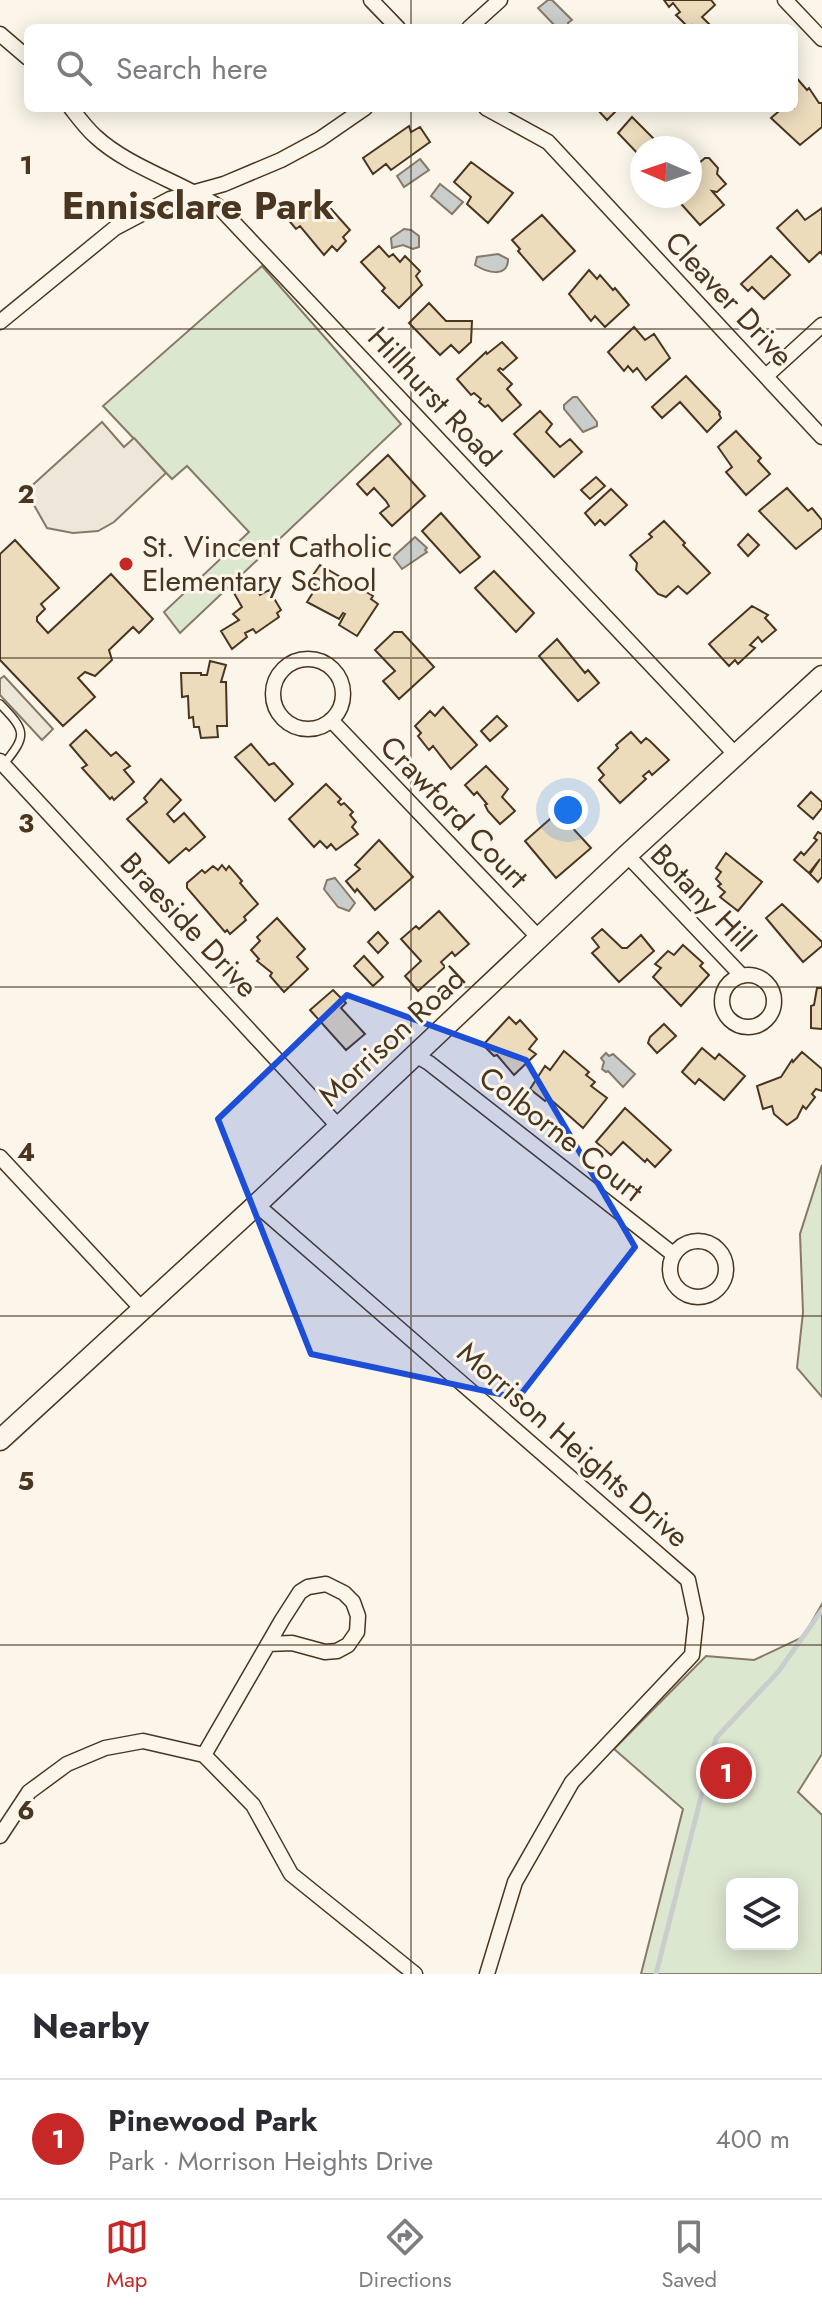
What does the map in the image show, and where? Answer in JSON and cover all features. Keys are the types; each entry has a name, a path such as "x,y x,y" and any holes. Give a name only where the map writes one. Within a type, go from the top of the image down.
{"street":[{"path":"371,0 394,24"},
{"path":"473,24 500,0"},
{"path":"785,0 822,39"},
{"path":"0,34 24,55"},
{"name":"Hillhurst Road","path":"74,112 95,137 219,207 736,755"},
{"path":"0,322 115,228 170,199 224,184 281,160 320,139 359,112"},
{"name":"Cleaver Drive","path":"493,112 548,142 822,437"},
{"path":"766,376 822,325"},
{"path":"304,658 319,660 331,668 340,680 343,694 340,708 331,720 318,728 303,729 290,724 279,714 273,701 273,686 279,673 290,663 304,658"},
{"name":"Morrison Road","path":"0,1440 417,1056 627,855 822,676"},
{"name":"Crawford Court","path":"331,720 540,939"},
{"name":"Braeside Drive","path":"2,763 339,1127"},
{"name":"Botany Hill","path":"627,855 742,976"},
{"name":"Colborne Court","path":"417,1056 673,1254"},
{"path":"0,1157 141,1308"},
{"name":"Morrison Heights Drive","path":"254,1207 265,1212 688,1580 696,1618 692,1655 572,1782 515,1882 487,1974"},
{"path":"696,1240 714,1244 721,1251 727,1268 721,1286 707,1296 697,1297 679,1290 670,1273 673,1254 687,1242 696,1240"},
{"path":"204,1755 268,1644 300,1592 308,1587 326,1584 344,1593 353,1602 358,1616 357,1632 348,1645 337,1651 325,1652 292,1643 268,1644"},
{"path":"0,1836 29,1792 67,1764 105,1748 143,1741 204,1755 253,1805 291,1874 415,1974"}],"lane":[{"path":"0,704 19,724 21,731 18,747 2,763"}],"highlighted area":[{"path":"347,995 526,1060 635,1247 518,1398 311,1354 218,1119"}],"green space":[{"path":"262,266 401,424 180,633 164,612 249,532 187,466 172,479 103,406"},
{"path":"822,1165 822,1397 797,1368 803,1312 800,1234"},
{"path":"822,1604 822,1754 798,1792 822,1815 822,1974 641,1974 683,1809 614,1749 706,1656 754,1660 803,1637"}],"shaded area":[{"path":"552,0 572,20 568,24 553,24 538,8"},
{"path":"420,159 429,170 404,187 397,176"},
{"path":"440,184 463,202 452,214 431,196"},
{"path":"404,229 419,236 419,247 413,249 403,245 392,248 391,238"},
{"path":"498,254 508,259 500,272 475,265 477,257"},
{"path":"573,397 577,397 597,426 583,432 564,409"},
{"path":"102,422 124,447 134,438 166,473 114,522 98,531 73,533 47,528 26,491"},
{"path":"415,537 427,548 427,552 402,569 393,557"},
{"path":"4,676 53,729 42,740 0,695 0,679"},
{"path":"335,878 355,903 349,911 338,907 324,889 327,880"},
{"path":"606,1053 609,1056 613,1054 635,1074 623,1087 602,1069 604,1062 601,1058"}],"building":[{"path":"664,0 711,0 715,5 702,17 709,24 685,24 676,15 680,12 673,3 669,7"},
{"path":"798,80 822,103 822,127 800,145 771,118 778,112 798,112"},
{"path":"600,112 615,112 607,120"},
{"path":"632,117 651,136 630,136 630,146 618,133"},
{"path":"409,126 411,132 420,127 430,142 391,170 386,164 373,174 363,158"},
{"path":"709,158 726,184 717,192 712,191 724,205 700,225 685,208 702,208 702,160"},
{"path":"471,162 513,193 488,223 467,204 471,197 454,182"},
{"path":"306,200 315,210 325,202 350,230 337,251 332,246 324,255 300,226 296,229 286,217"},
{"path":"822,208 822,254 820,252 809,262 777,228 797,210 805,220"},
{"path":"542,215 575,251 543,280 512,240"},
{"path":"379,246 389,257 393,254 400,262 405,256 420,271 416,276 422,285 399,308 361,262"},
{"path":"771,256 790,275 764,299 752,287 748,291 741,284"},
{"path":"589,270 597,279 600,275 613,290 615,288 629,305 605,327 595,316 591,321 569,294"},
{"path":"429,303 446,321 472,321 471,342 459,353 451,345 440,355 409,323"},
{"path":"634,327 645,340 654,334 670,358 646,380 637,368 633,372 628,366 624,371 608,352"},
{"path":"502,342 517,358 503,370 498,370 512,384 507,389 521,405 502,421 457,379 486,352"},
{"path":"686,376 720,412 721,418 707,432 680,402 662,418 652,407"},
{"path":"540,411 552,424 546,432 560,447 570,439 582,452 554,477 514,434"},
{"path":"736,431 761,458 758,461 770,474 746,495 726,472 732,467 718,447"},
{"path":"388,455 425,496 392,526 380,513 389,506 386,501 374,488 367,495 357,484"},
{"path":"596,477 605,486 590,499 581,490"},
{"path":"787,488 808,511 812,508 822,520 822,528 796,549 759,511"},
{"path":"611,489 627,505 605,525 600,520 595,525 585,513"},
{"path":"441,513 480,557 460,573 422,531"},
{"path":"664,521 710,573 687,594 678,586 666,597 658,594 636,570 637,563 630,555 652,537 649,534"},
{"path":"748,534 759,545 748,556 738,545"},
{"path":"15,540 59,588 41,604 45,609 37,617 48,633 111,574 153,619 139,633 133,627 109,650 112,660 95,676 85,672 78,678 95,697 63,726 0,660 0,554"},
{"path":"320,565 373,596 371,599 378,604 357,636 339,625 345,614 339,619 307,602 317,586 309,581"},
{"path":"494,571 534,613 516,632 475,588"},
{"path":"251,581 260,595 269,590 281,610 277,613 279,617 256,633 253,629 245,633 247,637 232,649 221,631 239,620 233,614 242,607 234,593"},
{"path":"752,606 768,615 765,618 776,630 762,642 758,637 750,645 755,648 738,664 735,660 729,666 709,644"},
{"path":"394,632 402,632 434,667 399,699 383,681 395,671 375,650"},
{"path":"557,639 585,673 588,670 599,683 578,701 539,656"},
{"path":"210,661 226,665 221,682 226,682 227,726 217,726 218,737 201,738 199,727 194,727 193,717 189,718 188,696 182,697 181,673 207,675"},
{"path":"443,707 477,745 451,769 433,746 429,750 418,736 421,733 415,726 430,711 435,716"},
{"path":"497,716 507,726 490,741 481,731"},
{"path":"86,730 111,756 116,752 130,766 124,770 134,782 114,800 82,768 87,765 70,745"},
{"path":"631,732 641,743 646,738 669,760 652,775 649,771 643,776 646,779 620,803 599,780 604,775 598,768"},
{"path":"251,744 269,765 274,763 293,784 275,801 235,757"},
{"path":"486,766 508,789 502,797 515,811 500,824 477,792 474,795 465,785"},
{"path":"161,779 181,800 167,814 174,822 184,813 205,837 169,863 127,819 147,802 144,798"},
{"path":"326,784 341,799 338,802 341,805 344,803 353,812 350,815 356,822 352,827 358,834 336,850 331,844 327,848 320,841 314,847 289,819"},
{"path":"811,792 822,802 822,808 813,819 798,806"},
{"path":"558,812 591,848 556,878 525,841"},
{"path":"818,832 822,834 822,877 818,882 810,874 820,859 809,873 794,860 801,852 804,855 817,840 814,838"},
{"path":"379,840 413,877 375,910 346,881 360,869 355,865"},
{"path":"726,853 762,882 738,911 720,897 725,892 716,879 721,872 716,868"},
{"path":"222,865 226,870 229,866 258,904 230,934 187,888 187,883 202,870 205,873 213,866 218,870"},
{"path":"782,904 822,942 822,946 803,962 766,918"},
{"path":"439,911 469,944 455,956 452,952 441,962 445,967 418,991 405,976 421,961 401,939 416,926 419,929"},
{"path":"277,918 305,949 297,957 308,969 284,992 251,950 260,941 257,937"},
{"path":"602,929 622,948 627,948 641,935 654,951 619,982 592,953 599,947 592,938"},
{"path":"378,932 388,943 378,953 368,942"},
{"path":"683,945 703,963 700,966 709,975 681,1006 653,977 661,968 655,964 668,951 674,955"},
{"path":"364,956 383,977 373,986 354,966"},
{"path":"817,988 822,988 822,1029 811,1028 811,1006 814,1005"},
{"path":"333,990 346,1003 341,1008 365,1034 346,1050 310,1010"},
{"path":"509,1017 516,1024 520,1020 537,1039 529,1049 536,1054 514,1075 497,1055 494,1056 483,1045"},
{"path":"664,1024 676,1036 657,1053 648,1043"},
{"path":"702,1048 715,1059 719,1054 745,1076 724,1100 699,1079 695,1084 682,1072"},
{"path":"564,1051 589,1072 586,1075 595,1082 591,1086 607,1098 583,1128 549,1098 545,1101 530,1089 545,1066 550,1070"},
{"path":"802,1052 822,1069 822,1091 816,1089 812,1094 815,1097 806,1109 803,1106 797,1118 787,1125 774,1114 772,1106 763,1109 757,1086 781,1077 792,1060"},
{"path":"625,1108 671,1150 655,1167 623,1142 611,1155 596,1142"}],"waterway":[{"path":"656,1974 716,1738 778,1672 822,1610"}],"place":[{"name":"St. Vincent Catholic Elementary School","path":"126,564"},
{"name":"Pinewood Park","path":"726,1773"}],"district":[{"name":"Ennisclare Park","path":"198,206"}]}
